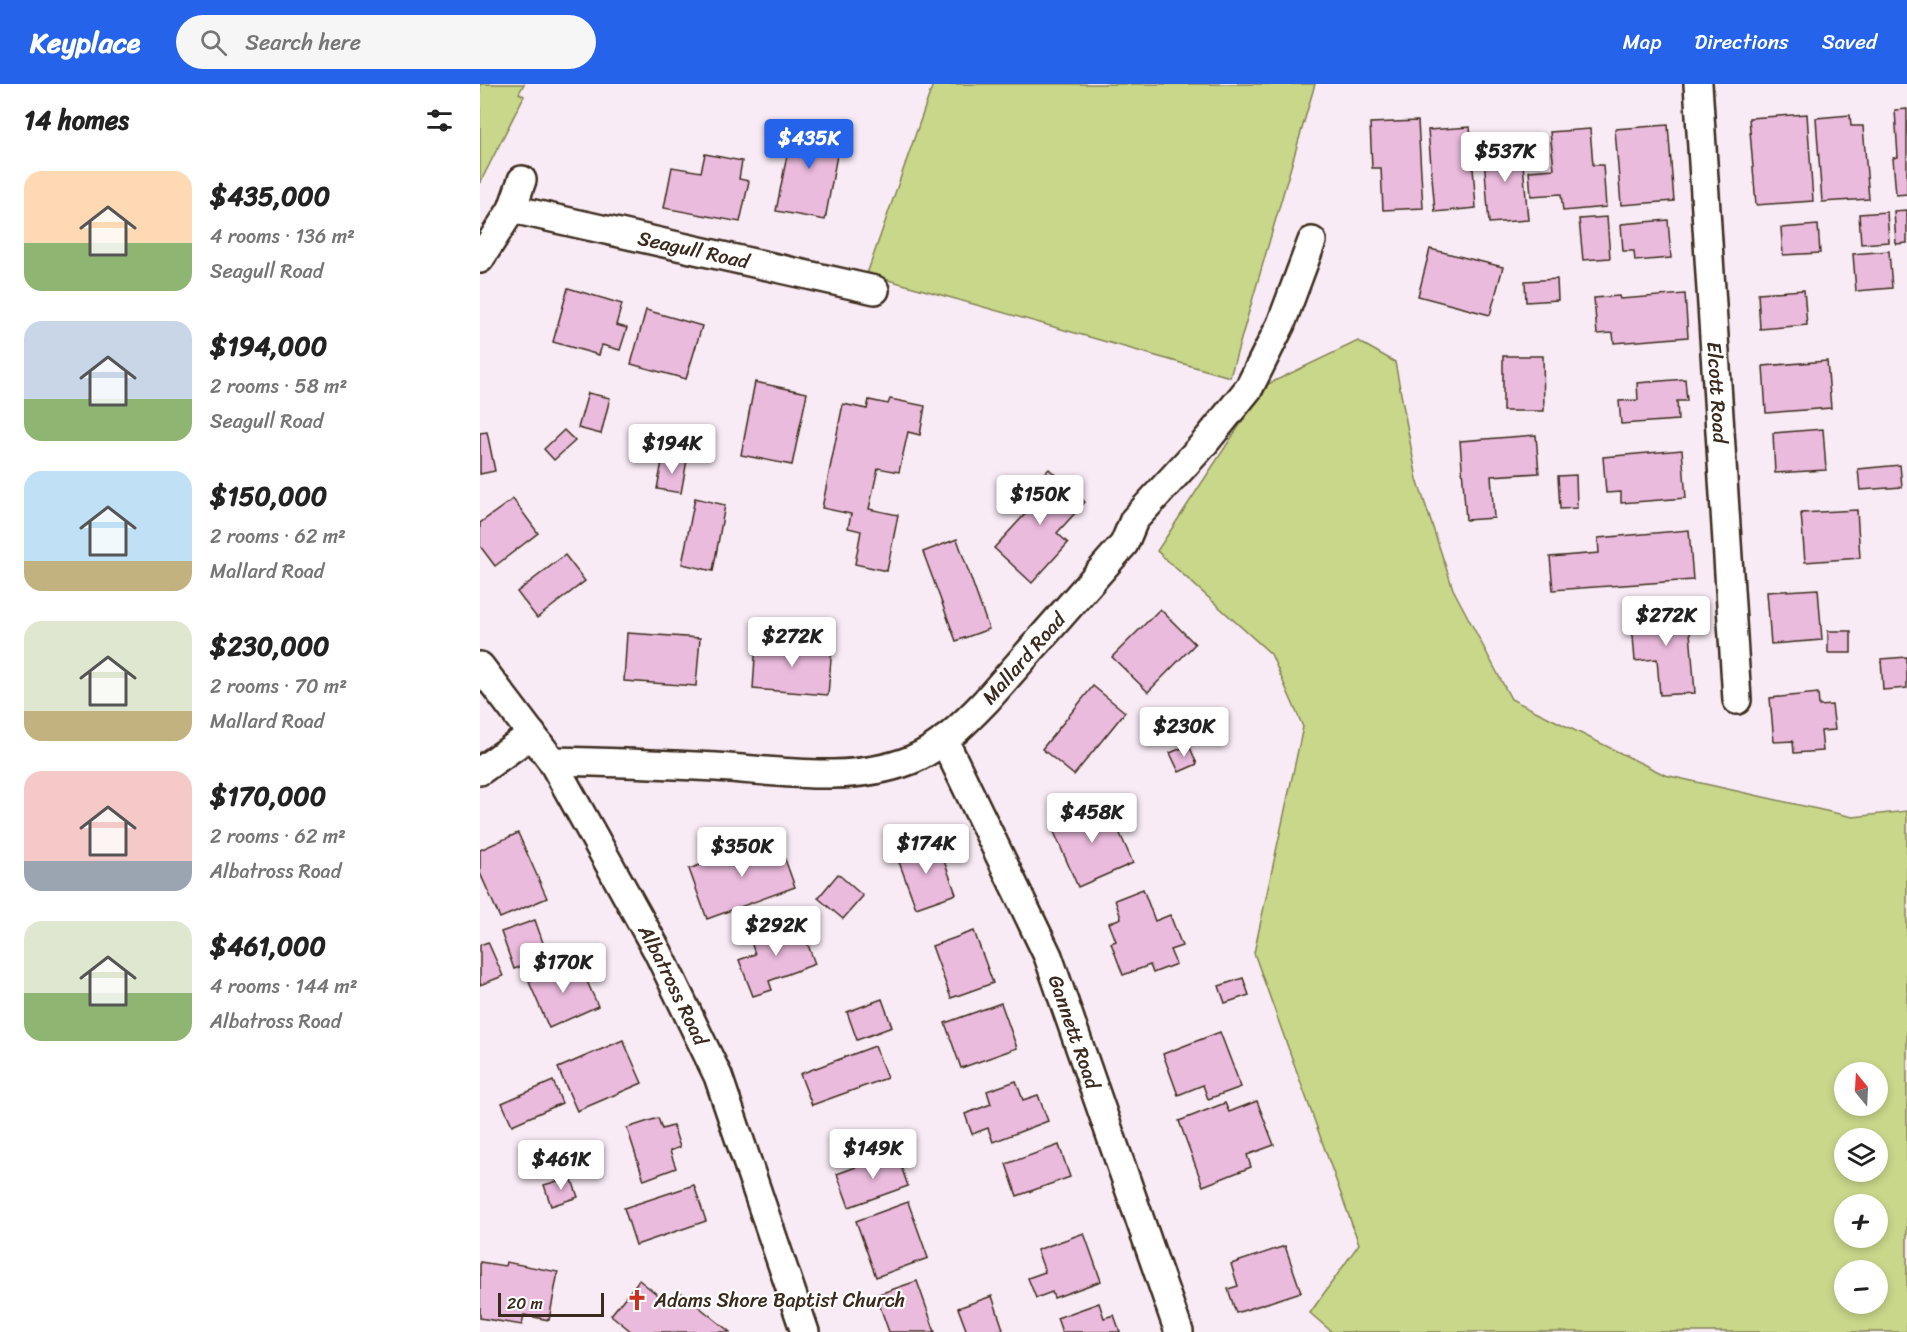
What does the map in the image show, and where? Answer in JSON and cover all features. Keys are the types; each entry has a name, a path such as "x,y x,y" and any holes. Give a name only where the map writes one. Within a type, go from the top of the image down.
{"street":[{"name":"Elcott Road","path":"1698,84 1737,700"},
{"path":"480,259 512,209 522,180"},
{"name":"Seagull Road","path":"512,209 875,290"},
{"name":"Mallard Road","path":"552,761 642,763 825,774 870,772 913,759 944,740 986,701 1124,544 1134,520 1203,445 1248,388 1281,324 1312,241"},
{"name":"Albatross Road","path":"480,666 552,761 658,952 718,1076 805,1332"},
{"path":"480,771 532,734"},
{"name":"Gannett Road","path":"944,740 1048,956 1179,1332"}],"green space":[{"path":"480,84 524,84 519,93 524,96 480,183"},
{"path":"933,84 1315,84 1230,377 867,274"},
{"path":"1358,341 1395,362 1417,479 1453,589 1511,699 1665,775 1853,817 1907,811 1907,1332 1332,1332 1310,1313 1359,1244 1254,953 1303,727 1271,654 1157,551 1266,385"}],"building":[{"path":"1907,109 1907,194 1896,195 1893,158 1898,157 1895,110"},
{"path":"1807,114 1813,201 1756,205 1749,118"},
{"path":"1850,115 1851,126 1863,126 1869,199 1822,202 1816,118"},
{"path":"794,120 842,128 825,220 776,211"},
{"path":"1418,121 1423,208 1383,210 1381,168 1372,168 1370,123"},
{"path":"1668,125 1674,201 1621,205 1615,129"},
{"path":"1470,127 1476,208 1435,212 1428,130"},
{"path":"1590,129 1593,165 1603,165 1606,207 1563,211 1561,194 1531,196 1529,171 1554,169 1550,132"},
{"path":"1521,142 1528,220 1489,223 1483,145"},
{"path":"705,154 742,161 739,179 749,181 740,222 664,208 672,167 701,172"},
{"path":"1907,210 1907,243 1896,244 1894,211"},
{"path":"1887,212 1889,242 1861,244 1859,214"},
{"path":"1607,217 1610,258 1583,260 1579,219"},
{"path":"1668,220 1671,258 1635,261 1634,251 1623,251 1621,224"},
{"path":"1818,225 1820,253 1783,255 1781,228"},
{"path":"1430,249 1503,267 1490,315 1418,296"},
{"path":"1889,251 1892,288 1856,291 1853,254"},
{"path":"1557,279 1558,300 1526,302 1525,281"},
{"path":"568,288 622,304 616,325 627,328 620,350 602,345 599,355 553,342"},
{"path":"1804,290 1807,325 1760,329 1758,293"},
{"path":"1685,294 1688,337 1614,343 1613,333 1597,334 1594,298 1619,296 1620,299"},
{"path":"646,310 702,326 686,379 631,364"},
{"path":"1503,356 1543,356 1544,411 1503,411"},
{"path":"1827,361 1831,408 1766,413 1763,366"},
{"path":"1685,379 1687,401 1677,401 1678,420 1621,424 1619,401 1638,400 1637,383"},
{"path":"755,382 807,393 792,465 741,455"},
{"path":"588,393 610,398 601,434 578,428"},
{"path":"890,399 925,406 920,435 908,432 899,472 878,468 869,509 898,515 887,571 855,564 861,531 848,528 851,514 822,508 843,404 867,409 869,400 888,404"},
{"path":"1823,429 1826,470 1775,473 1773,433"},
{"path":"564,430 575,441 554,460 544,449"},
{"path":"487,432 495,471 480,474 480,433"},
{"path":"1536,435 1539,473 1491,476 1494,518 1466,520 1460,441"},
{"path":"1682,450 1686,498 1621,503 1621,492 1606,493 1603,457"},
{"path":"663,456 687,460 681,493 657,489"},
{"path":"1900,465 1902,487 1860,490 1858,469"},
{"path":"1049,469 1085,502 1057,533 1068,543 1032,583 994,548 1027,512 1017,503"},
{"path":"1576,475 1577,508 1560,509 1558,476"},
{"path":"695,498 725,505 713,571 682,564"},
{"path":"513,499 538,533 495,566 480,546 480,523"},
{"path":"1857,510 1860,558 1805,562 1801,513"},
{"path":"1689,530 1693,580 1553,590 1550,557 1599,553 1598,538"},
{"path":"957,539 989,629 956,641 923,552"},
{"path":"565,555 585,581 537,618 517,592"},
{"path":"1818,589 1822,640 1771,644 1767,592"},
{"path":"1688,608 1695,693 1660,695 1657,659 1635,661 1631,612"},
{"path":"1160,609 1195,644 1148,692 1112,657"},
{"path":"1828,631 1851,631 1851,653 1828,653"},
{"path":"627,633 700,638 696,686 624,681"},
{"path":"756,641 832,647 828,695 753,689"},
{"path":"1907,657 1907,688 1883,690 1881,659"},
{"path":"1093,686 1125,712 1074,775 1042,749"},
{"path":"1818,693 1819,706 1832,705 1835,730 1821,731 1823,751 1794,753 1793,741 1774,742 1770,698"},
{"path":"1189,745 1197,764 1179,772 1170,753"},
{"path":"1106,802 1133,863 1078,887 1051,825"},
{"path":"518,833 547,898 500,918 480,873 480,850"},
{"path":"777,837 795,887 707,919 689,869"},
{"path":"924,841 928,851 939,847 956,894 916,908 899,862 905,860 901,849"},
{"path":"838,874 863,896 843,919 818,898"},
{"path":"1143,889 1155,921 1170,915 1182,946 1170,950 1176,964 1153,973 1150,965 1123,975 1111,943 1116,941 1109,923 1121,918 1115,900"},
{"path":"535,920 548,957 514,969 501,932"},
{"path":"799,920 815,964 769,981 772,990 753,996 739,960 755,954 750,939"},
{"path":"974,931 993,983 951,998 932,946"},
{"path":"488,942 503,976 480,985 480,945"},
{"path":"578,961 598,1006 549,1028 529,982"},
{"path":"1243,978 1249,995 1225,1003 1219,986"},
{"path":"882,999 892,1027 857,1040 847,1012"},
{"path":"1001,1003 1017,1048 961,1068 945,1023"},
{"path":"1220,1032 1241,1087 1208,1099 1203,1085 1178,1095 1163,1054"},
{"path":"623,1040 642,1083 577,1111 558,1068"},
{"path":"875,1046 887,1078 812,1105 800,1074"},
{"path":"553,1081 562,1103 512,1125 502,1103"},
{"path":"1016,1081 1023,1100 1038,1095 1048,1121 993,1142 988,1128 972,1134 965,1114 991,1104 987,1091"},
{"path":"1257,1101 1274,1145 1247,1155 1251,1167 1203,1186 1179,1121 1225,1103 1229,1112"},
{"path":"658,1118 662,1129 673,1126 680,1147 670,1151 676,1168 644,1180 627,1128"},
{"path":"1059,1145 1070,1177 1017,1196 1006,1164"},
{"path":"896,1152 908,1186 849,1207 837,1174"},
{"path":"571,1177 578,1197 551,1206 544,1185"},
{"path":"694,1185 706,1221 636,1245 624,1208"},
{"path":"908,1202 928,1258 876,1277 856,1221"},
{"path":"1084,1233 1101,1281 1054,1298 1052,1292 1036,1298 1028,1278 1045,1272 1037,1250"},
{"path":"1285,1246 1301,1292 1236,1313 1228,1289 1238,1286 1231,1264"},
{"path":"480,1262 505,1266 506,1262 558,1272 549,1320 524,1315 522,1325 480,1318"},
{"path":"639,1280 668,1303 678,1290 730,1332 632,1332 611,1315"},
{"path":"917,1281 935,1332 889,1332 876,1295"},
{"path":"992,1296 1003,1329 994,1332 967,1332 958,1308"},
{"path":"1099,1303 1104,1318 1114,1315 1120,1332 1062,1332 1057,1318"}],"place":[{"name":"Adams Shore Baptist Church","path":"637,1300"}]}
